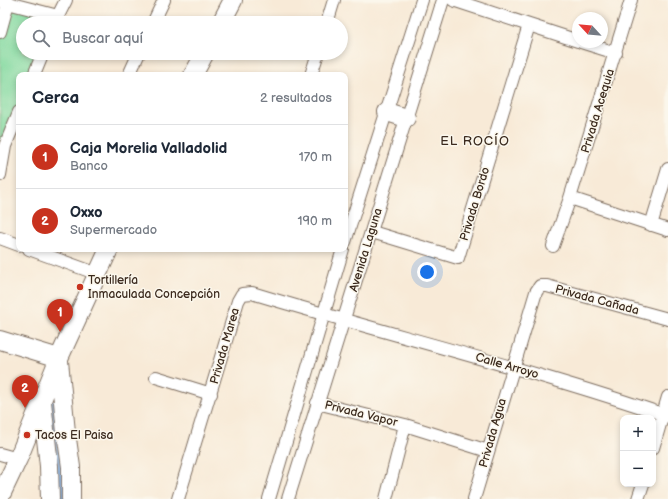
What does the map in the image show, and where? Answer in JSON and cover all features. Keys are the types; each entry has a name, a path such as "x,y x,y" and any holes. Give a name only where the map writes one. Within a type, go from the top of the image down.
{"street":[{"path":"58,16 66,0"},
{"path":"156,16 164,0"},
{"path":"225,16 233,0"},
{"path":"329,16 334,0"},
{"name":"Avenida Laguna","path":"348,226 387,112 422,0"},
{"name":"Avenida Laguna","path":"288,499 443,0"},
{"path":"453,0 572,39"},
{"name":"Privada Acequia","path":"554,246 616,53 631,0"},
{"path":"0,32 4,2 47,16"},
{"name":"Privada Bordo","path":"372,232 458,258 529,25"},
{"path":"600,48 616,53"},
{"path":"35,72 40,60"},
{"path":"130,72 136,60"},
{"path":"195,72 201,60"},
{"path":"312,72 316,60"},
{"path":"387,112 406,118"},
{"path":"0,174 3,145 16,118"},
{"path":"651,225 668,169"},
{"path":"570,198 668,230"},
{"path":"0,238 16,244"},
{"path":"47,252 98,274"},
{"path":"0,497 18,459 59,358 108,252"},
{"name":"Avenida Laguna","path":"269,499 342,252"},
{"name":"Privada Cañada","path":"512,367 536,292 540,286 547,286 668,319"},
{"name":"Privada Marea","path":"178,499 238,301 242,294 252,293 344,320"},
{"name":"Calle Arroyo","path":"344,320 512,367 666,415"},
{"path":"0,340 59,358"},
{"path":"59,358 71,467 71,499"},
{"name":"Privada Agua","path":"474,499 512,367"},
{"path":"156,377 210,394"},
{"path":"656,440 666,415 668,397"},
{"path":"41,402 49,466 50,499"},
{"name":"Privada Vapor","path":"317,403 405,425 488,452"},
{"name":"Privada Vapor","path":"386,499 405,425"},
{"path":"0,454 18,459"},
{"path":"638,499 641,487"}],"green space":[{"path":"8,3 58,16 16,16 16,60 40,60 35,72 16,72 16,117 0,145 0,32"}],"waterway":[{"path":"52,408 60,470 59,499"}],"place":[{"name":"Tortillería Inmaculada Concepción","path":"80,287"},
{"name":"Caja Morelia Valladolid","path":"60,332"},
{"name":"Oxxo","path":"25,408"},
{"name":"Tacos El Paisa","path":"27,435"}],"district":[{"name":"EL ROCÍO","path":"475,141"}]}
